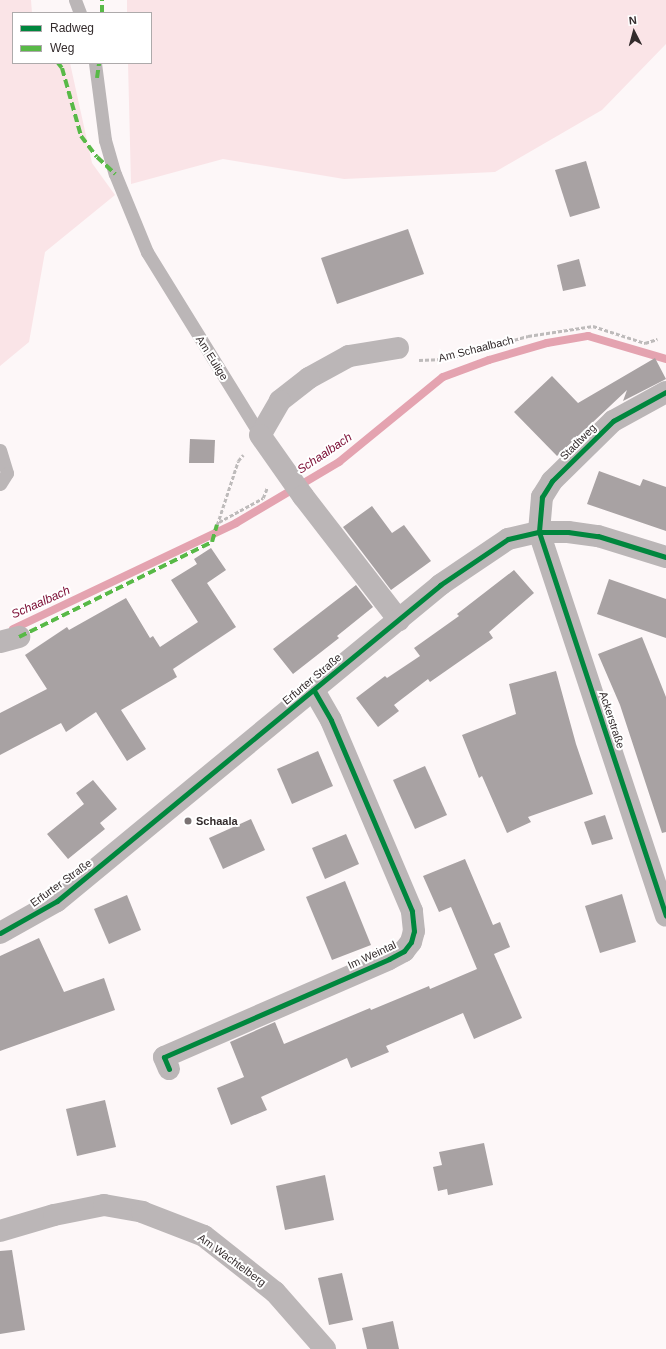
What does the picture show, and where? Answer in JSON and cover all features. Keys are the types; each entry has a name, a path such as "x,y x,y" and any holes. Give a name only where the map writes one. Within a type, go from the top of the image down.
{"street":[{"path":"260,435 280,401 309,378 349,356 398,348"},
{"name":"Stadtweg","path":"539,532 542,496 552,481 613,421 666,392"},
{"name":"Am Eulige","path":"260,435 303,496 398,620"},
{"name":"Erfurter Straße","path":"0,934 57,901 452,575 508,539 539,532 598,536 666,557"},
{"name":"Ackerstraße","path":"539,532 666,915"},
{"name":"Im Weintal","path":"168,1069 164,1057 389,959 404,951 411,942 414,931 412,911 331,720 314,690"},
{"name":"Am Wachtelberg","path":"0,1231 54,1215 104,1205 142,1212 204,1236 275,1292 324,1349"}],"lane":[{"path":"75,0 80,12"},
{"name":"Am Eulige","path":"95,64 105,140 115,174 147,252 260,435"},
{"path":"0,450 7,473 0,484"}],"path":[{"path":"260,435 238,462 218,524 263,498 282,467"}],"shaded area":[{"path":"0,0 31,0 32,12 12,12 12,64 70,64 92,163 115,195 45,252 29,342 0,366"},
{"path":"127,0 666,0 666,44 602,110 495,172 344,179 223,159 131,184 128,64 152,64 152,12 127,12"}],"building":[{"path":"586,161 600,208 570,217 555,170"},
{"path":"408,229 424,274 337,304 321,258"},
{"path":"579,259 586,286 563,291 557,265"},
{"path":"655,358 666,379 623,401 627,390 557,456 514,412 552,376 578,403"},
{"path":"190,439 215,440 214,463 189,463"},
{"path":"599,471 640,486 643,479 666,487 666,531 587,504"},
{"path":"372,506 392,533 404,525 431,561 391,590 343,527"},
{"path":"211,548 226,570 207,583 236,627 173,669 177,677 121,710 146,749 127,761 96,712 66,732 61,723 0,755 0,713 47,689 25,655 67,627 69,630 126,598 150,638 153,636 160,647 198,622 171,580 197,564 194,559"},
{"path":"514,570 534,593 489,632 493,638 430,682 428,679 394,705 399,711 378,727 356,698 385,676 387,678 420,656 414,648 459,616 457,614"},
{"path":"609,579 666,599 666,638 597,614"},
{"path":"356,585 373,607 337,636 339,638 293,674 273,649"},
{"path":"642,637 666,697 666,832 662,833 620,705 598,654"},
{"path":"556,671 576,744 593,794 528,817 531,822 507,833 482,776 479,778 462,735 516,714 509,684"},
{"path":"318,751 333,786 292,804 277,769"},
{"path":"425,766 447,815 415,829 393,780"},
{"path":"93,780 117,809 100,823 105,829 68,859 47,834 84,804 76,793"},
{"path":"605,815 613,839 592,845 584,822"},
{"path":"251,819 265,850 223,869 209,838"},
{"path":"346,834 359,864 325,879 312,848"},
{"path":"465,859 493,925 500,922 510,947 494,954 522,1018 474,1039 463,1013 386,1046 389,1052 351,1068 347,1058 261,1097 267,1110 231,1125 217,1088 244,1077 230,1042 275,1022 284,1044 370,1008 371,1010 429,986 430,989 477,969 451,907 439,912 423,876"},
{"path":"345,881 371,945 332,960 306,897"},
{"path":"622,894 636,942 600,953 585,906"},
{"path":"127,895 141,930 109,944 94,909"},
{"path":"39,938 64,992 104,978 115,1010 0,1051 0,956"},
{"path":"105,1100 116,1147 77,1156 66,1109"},
{"path":"484,1143 493,1185 448,1195 447,1189 438,1191 433,1167 442,1165 439,1152"},
{"path":"325,1175 334,1220 285,1230 276,1186"},
{"path":"12,1250 25,1330 0,1334 0,1251"},
{"path":"342,1273 353,1320 329,1325 318,1278"},
{"path":"393,1321 399,1349 367,1349 362,1328"}],"waterway":[{"name":"Schaalbach","path":"13,629 236,523 339,462 443,377 489,360 547,343 588,336 666,359"}],"marked path":[{"path":"102,0 102,12"},
{"path":"59,64 62,68 81,136 97,157 115,174"},
{"path":"97,78 99,64"},
{"path":"19,637 212,542 217,525"}],"cycle path":[{"path":"666,392 613,421 552,481 542,497 539,532 666,915"},
{"path":"0,933 57,901 440,585 508,539 539,532 568,532 598,536 666,557"},
{"path":"169,1069 164,1057 389,959 404,951 411,942 414,931 412,911 331,720 314,690"}],"place":[{"name":"Schaala","path":"188,821"}]}
